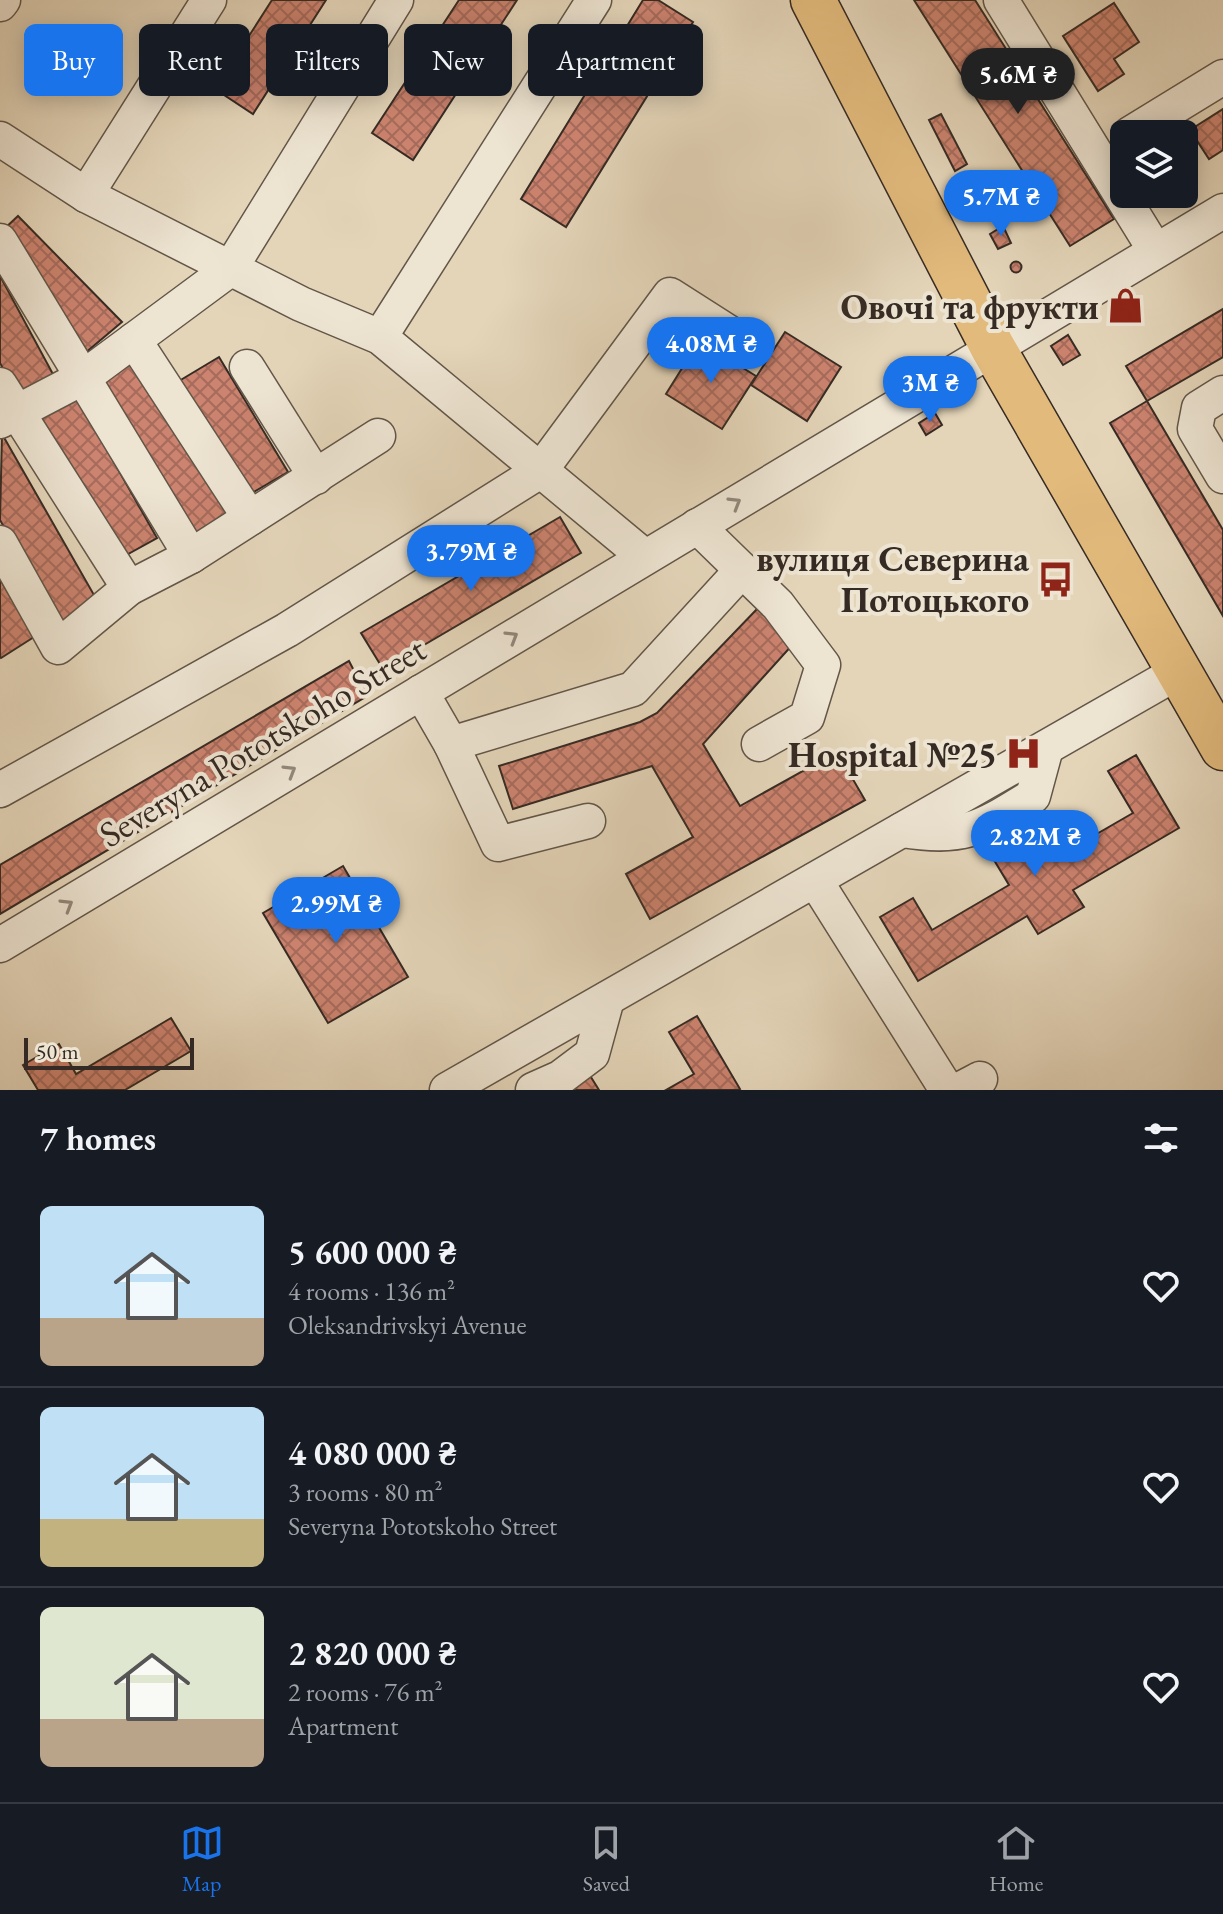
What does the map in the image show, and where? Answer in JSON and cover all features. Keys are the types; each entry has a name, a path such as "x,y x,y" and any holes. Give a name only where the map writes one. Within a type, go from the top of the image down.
{"main road":[{"path":"813,0 993,348 1223,748"}],"street":[{"path":"86,195 209,0"},
{"path":"129,588 5,406 84,377 230,269 396,0"},
{"path":"380,337 594,0"},
{"path":"1001,0 1110,145"},
{"path":"1153,120 1223,77"},
{"path":"0,139 86,195 230,269 380,337 645,557"},
{"path":"1137,208 1155,250"},
{"name":"Severyna Pototskoho Street","path":"0,945 1155,250 1220,219"},
{"path":"0,241 191,556"},
{"path":"0,790 287,630 540,471 670,295 753,348"},
{"path":"134,340 250,518"},
{"path":"247,367 316,477"},
{"path":"1223,393 1199,408 1195,429 1223,476"},
{"path":"0,543 58,647 129,588 191,556 378,436"},
{"path":"697,526 778,605 823,665 807,717 759,744"},
{"path":"451,744 633,689 742,570"},
{"path":"452,1089 1178,672"},
{"path":"421,692 451,744 498,844 588,821"},
{"path":"815,880 947,1090"},
{"path":"533,1090 560,1078 592,1054 607,999"}],"building":[{"path":"272,0 326,0 311,24 266,24 266,94 253,114 226,96 250,96 250,34"},
{"path":"459,0 517,0 501,24 443,24"},
{"path":"643,0 658,0 693,22 692,24 628,24"},
{"path":"914,0 975,0 1114,219 1070,246"},
{"path":"1114,3 1139,42 1114,59 1124,74 1098,91 1063,36"},
{"path":"404,84 404,96 455,96 413,160 372,133"},
{"path":"584,96 647,96 566,227 521,199"},
{"path":"1223,109 1223,150 1209,159 1198,142 1198,125"},
{"path":"941,114 967,164 955,171 929,120"},
{"path":"18,216 122,322 84,354 0,233"},
{"path":"1003,226 1011,243 998,249 990,234"},
{"path":"1016,261 1022,267 1016,273 1010,267"},
{"path":"0,276 54,376 18,396 0,363"},
{"path":"1129,296 1136,307 1121,317 1113,305"},
{"path":"1223,309 1223,357 1147,401 1126,366"},
{"path":"785,332 841,367 807,421 751,385"},
{"path":"1068,335 1080,355 1063,365 1051,346"},
{"path":"699,341 756,376 722,429 666,394"},
{"path":"219,357 288,472 247,496 179,381"},
{"path":"134,361 229,515 191,538 96,385"},
{"path":"76,395 157,538 121,558 40,416"},
{"path":"1147,401 1223,530 1223,616 1110,423"},
{"path":"935,413 942,425 926,435 919,423"},
{"path":"2,434 98,602 59,624 0,520"},
{"path":"560,517 581,553 383,669 361,633"},
{"path":"0,579 34,637 1,658 0,657"},
{"path":"758,608 794,643 703,744 740,806 837,752 865,800 650,919 626,874 693,837 652,766 513,809 499,766 640,722 657,713"},
{"path":"349,661 367,696 0,914 0,865"},
{"path":"1136,755 1179,828 1073,890 1084,907 1038,934 1027,916 918,981 880,917 913,898 932,930 1009,885 982,840 1028,813 1055,858 1133,813 1108,771"},
{"path":"343,866 408,977 328,1023 263,913"},
{"path":"697,1016 740,1089 666,1090 694,1074 669,1032"},
{"path":"171,1018 191,1051 125,1090 38,1090 23,1065 59,1044 76,1074"},
{"path":"589,1074 599,1090 562,1090"}],"place":[{"name":"Овочі та фрукти","path":"1125,306"},
{"name":"вулиця Северина Потоцького","path":"1055,579"},
{"name":"Hospital №25","path":"1023,754"}]}
